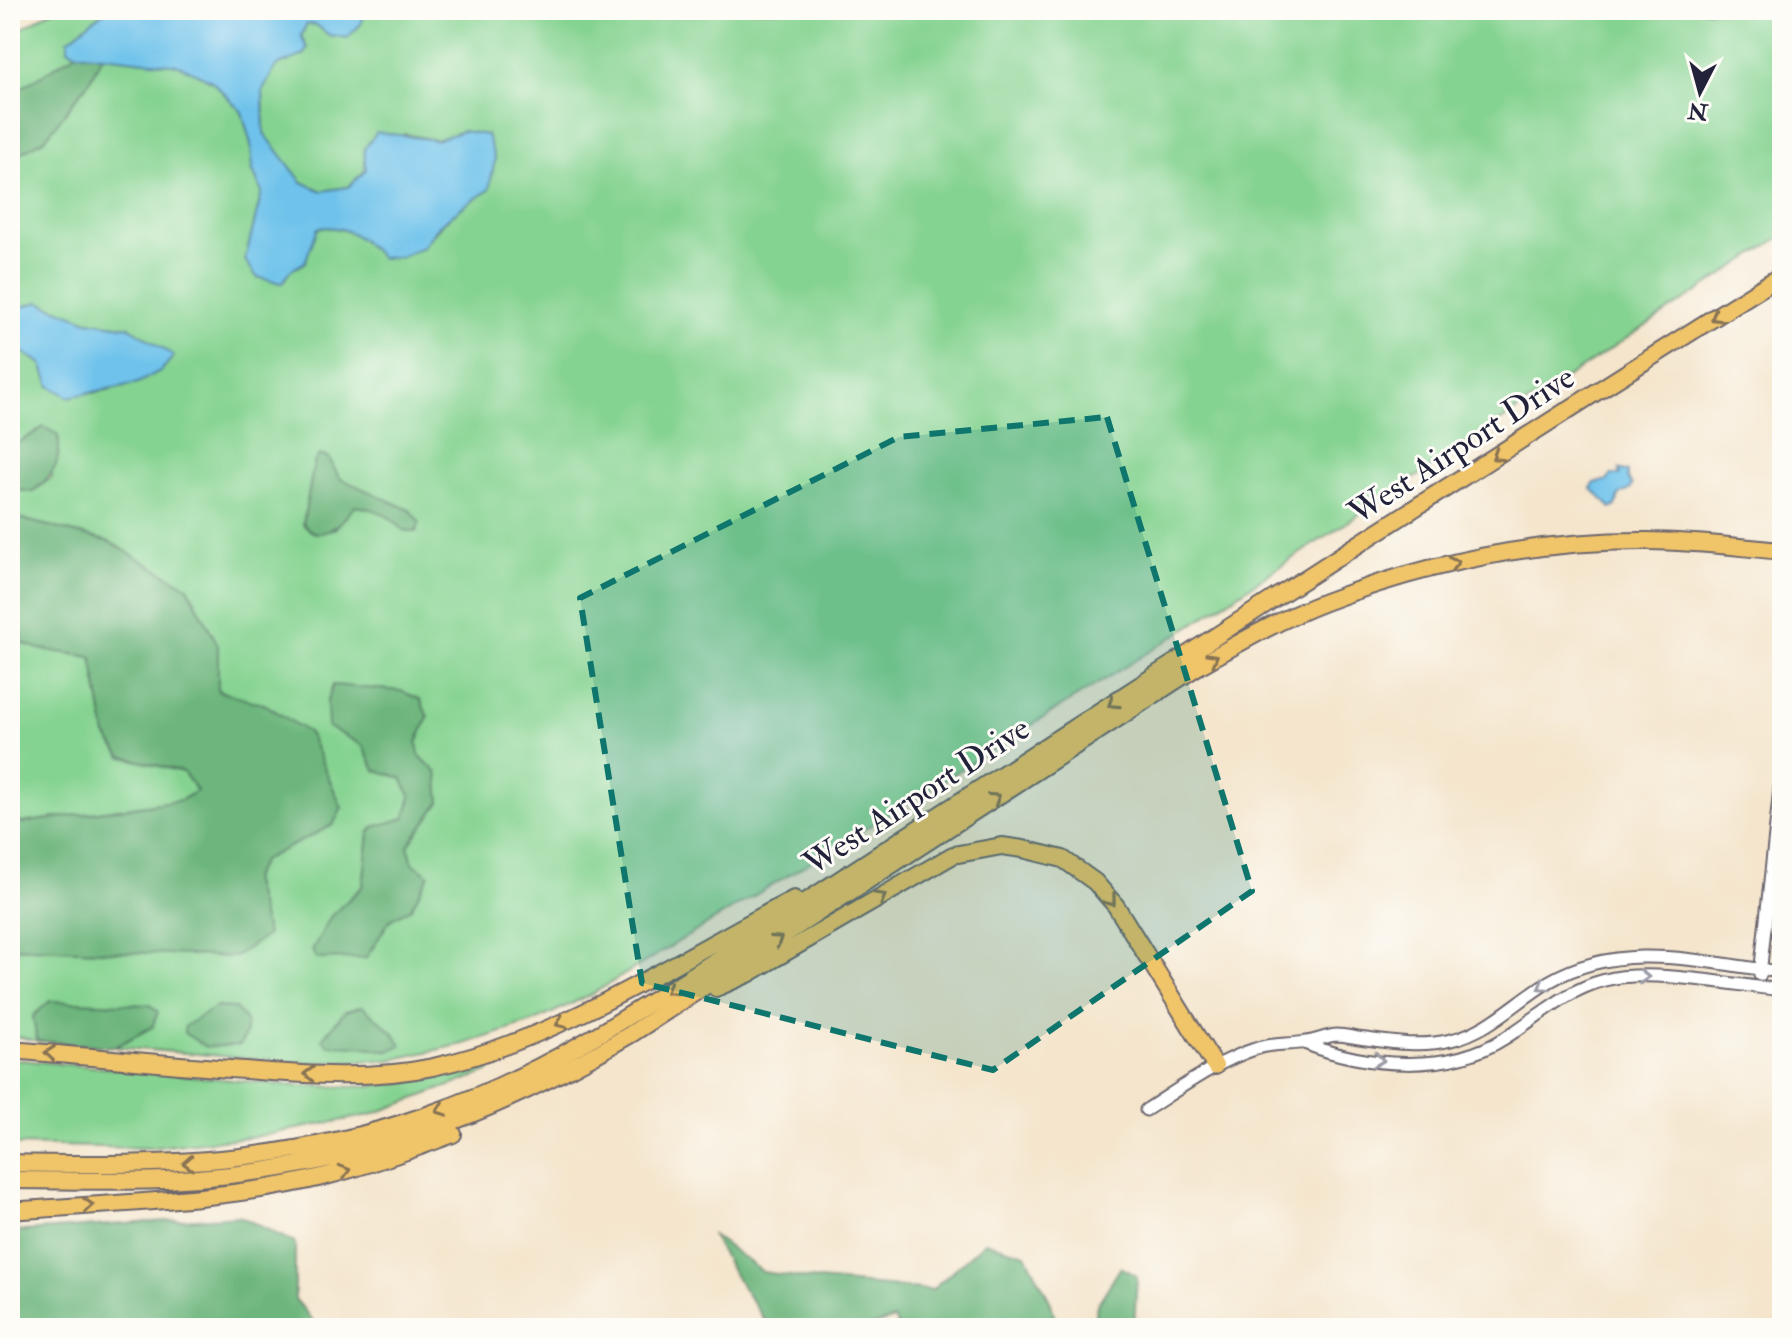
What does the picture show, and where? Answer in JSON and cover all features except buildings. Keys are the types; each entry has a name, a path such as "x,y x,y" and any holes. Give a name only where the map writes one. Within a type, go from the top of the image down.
{"main road":[{"name":"West Airport Drive","path":"10,1163 152,1165 243,1159 334,1142 437,1112 508,1084 572,1051 1782,275"},
{"name":"West Airport Drive","path":"10,1180 195,1178 298,1166 430,1131 507,1101 559,1075 664,1012 1195,668 1324,602 1388,580 1472,558 1525,549 1647,541 1782,551"},
{"path":"664,1012 748,974 953,855 1002,846 1063,859 1095,882 1116,906 1215,1066"},
{"path":"10,1050 302,1074 354,1076 430,1067 504,1046 583,1014 877,856"},
{"path":"10,1211 191,1196 324,1177 394,1157 460,1131 515,1105 559,1075"}],"street":[{"path":"1758,987 1782,769"},
{"path":"1146,1110 1215,1066 1277,1043 1303,1043 1336,1035 1413,1043 1451,1040 1488,1025 1547,983 1591,963 1633,956 1660,957 1782,972"},
{"path":"1591,963 1596,982"},
{"path":"1303,1043 1332,1055 1424,1064 1456,1059 1484,1050 1562,998 1596,982 1640,976 1782,990"},
{"path":"1451,1040 1456,1059"}],"highlighted area":[{"path":"1107,417 1252,891 993,1070 642,983 580,598 899,437"}],"green space":[{"path":"53,10 106,10 68,40 68,49 77,53 10,95 10,36"},
{"path":"365,10 1782,10 1782,236 1176,635 592,994 533,1022 464,1044 390,1060 305,1063 115,1047 152,1027 33,1016 37,1041 10,1035 10,947 234,956 267,935 252,879 262,860 333,825 266,705 218,691 218,645 110,542 10,516 10,489 33,492 52,477 44,427 10,448 10,345 42,364 50,386 94,393 138,383 130,327 88,321 39,302 10,310 10,159 45,139 90,80 103,55 179,64 212,81 242,112 251,144 253,171 262,192 245,260 290,271 305,262 317,228 328,227 353,234 381,258 423,247 453,215 489,190 463,131 436,140 405,134 364,149 366,170 348,187 322,191 302,182 264,133 263,90 276,66 304,55 307,48 301,36 306,25 315,24 329,35 361,24","holes":["319,456 329,458 339,478 416,532 403,530 382,513 355,506 335,529 303,524 314,463","428,717 417,743 419,755 437,773 440,802 408,846 413,863 411,908 390,920 366,958 331,916 363,886 369,833 374,827 405,818 411,797 402,778 375,770 362,745"]},
{"path":"77,53 103,55 90,80 45,139 10,159 10,95"},
{"path":"44,427 58,435 59,453 55,468 32,492 10,489 10,448"},
{"path":"319,455 329,458 339,478 410,510 420,523 416,532 403,530 382,513 355,506 331,529 317,533 310,530 303,524 314,463"},
{"path":"10,516 110,542 188,587 218,645 218,691 266,705 309,733 342,808 333,825 263,860 252,879 267,935 234,957 10,947 10,820 22,823 181,800 197,791 183,772 121,756 106,735 92,657 39,649 10,638"},
{"path":"10,639 39,649 92,657 106,735 121,756 183,772 197,791 181,800 21,823 10,820"},
{"path":"333,685 401,691 420,699 428,717 417,743 419,755 437,773 440,802 408,846 413,863 429,875 411,908 390,920 366,958 316,959 312,950 331,916 363,886 369,834 374,827 405,818 411,797 402,778 375,770 362,745 328,727 327,702"},
{"path":"50,1001 150,1005 158,1012 152,1027 115,1047 37,1041 33,1016"},
{"path":"362,1006 393,1032 401,1045 389,1051 328,1045 322,1039 345,1011"},
{"path":"216,1007 235,1008 246,1021 246,1033 240,1045 206,1047 184,1033 185,1026"},
{"path":"10,1059 296,1086 353,1087 407,1083 497,1062 488,1072 370,1115 265,1135 148,1148 10,1145"},
{"path":"239,1216 295,1243 295,1299 319,1328 10,1328 10,1232"},
{"path":"711,1234 763,1272 932,1290 985,1242 1026,1254 1051,1303 1057,1328 899,1328 894,1319 866,1328 770,1328"},
{"path":"1121,1267 1137,1276 1134,1328 1092,1328 1097,1305"}],"water":[{"path":"106,10 365,10 361,24 347,38 329,35 315,24 306,25 301,36 307,48 304,55 276,66 263,90 264,133 302,182 322,191 348,187 366,170 364,149 377,132 436,140 463,131 487,135 495,159 489,190 438,226 423,247 400,257 381,258 367,244 345,230 318,228 305,262 290,271 282,283 257,277 245,260 262,192 253,171 251,144 242,112 212,81 179,65 77,53 68,49 68,40"},
{"path":"39,302 88,321 130,327 174,356 162,370 138,383 69,397 50,386 42,364 10,345 10,310"},
{"path":"1619,469 1628,472 1632,485 1611,508 1591,488 1595,483 1608,480 1611,475 1620,475"}]}
